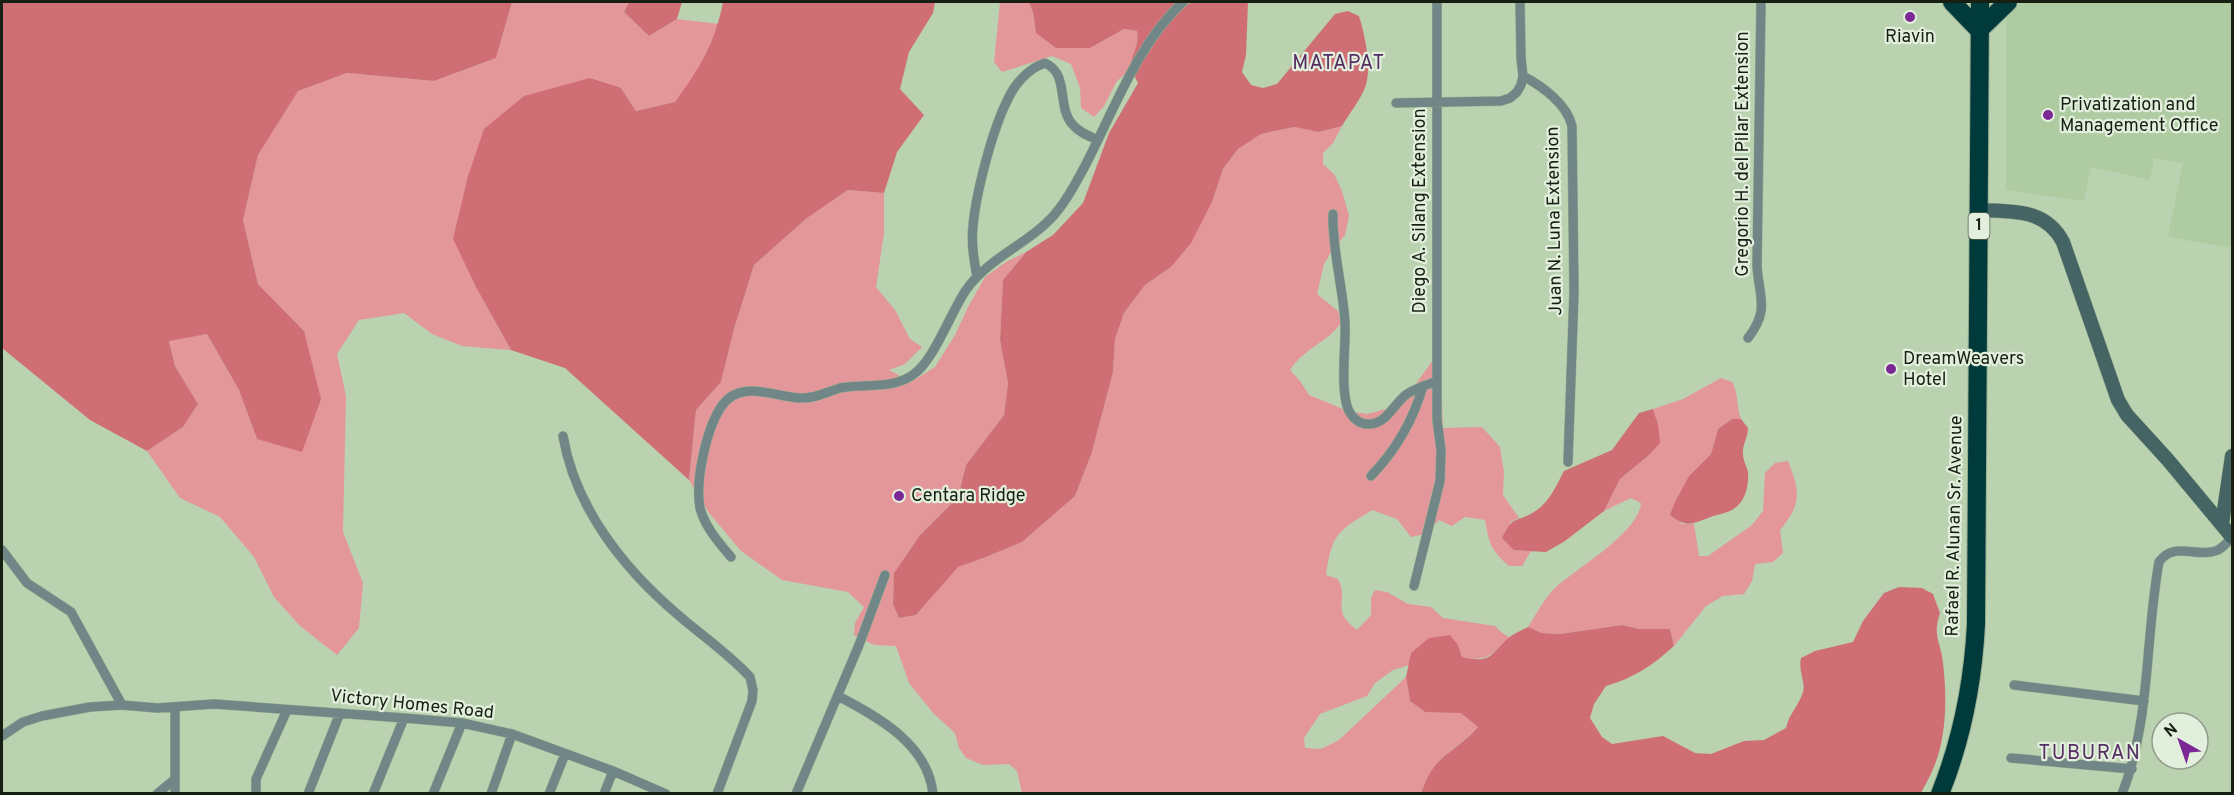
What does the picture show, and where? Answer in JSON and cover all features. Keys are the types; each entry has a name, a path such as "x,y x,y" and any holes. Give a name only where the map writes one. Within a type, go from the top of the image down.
{"highway":[{"path":"1952,2 1979,30 2008,2"},
{"name":"Rafael R. Alunan Sr. Avenue","path":"1940,794 1962,729 1974,661 1977,579 1980,2"}],"street":[{"path":"731,557 707,525 700,508 699,488 708,441 722,405 733,395 749,391 767,391 802,398 839,388 902,381 915,374 925,364 953,312 977,277 992,263 1038,231 1056,213 1074,186 1121,92 1151,40 1173,11 1183,2"},
{"name":"Diego A. Silang Extension","path":"1414,586 1440,482 1441,457 1437,420 1437,2"},
{"path":"1396,103 1510,98 1521,85 1523,76 1520,2"},
{"name":"Gregorio H. del Pilar Extension","path":"1748,338 1762,317 1763,308 1757,266 1761,2"},
{"path":"977,277 972,251 973,226 980,188 994,136 1007,101 1019,81 1035,66 1045,63 1053,67 1059,76 1065,114 1082,133 1098,140"},
{"name":"Juan N. Luna Extension","path":"1523,76 1542,87 1553,97 1568,114 1572,126 1574,292 1568,462"},
{"path":"1979,210 2032,214 2042,218 2058,232 2118,400 2127,415 2232,537 2218,550 2173,551 2159,562 2144,701 2132,768 2122,794"},
{"path":"1333,214 1335,250 1345,323 1346,391 1349,412 1363,424 1376,423 1388,416 1407,394 1437,381"},
{"path":"1371,476 1400,441 1418,404 1423,386"},
{"path":"563,436 578,489 620,556 652,591 750,677 753,690 752,700 717,794"},
{"path":"2222,524 2232,456"},
{"path":"2,550 27,583 71,612 122,705"},
{"path":"796,794 838,696 885,575"},
{"path":"2014,685 2144,701"},
{"path":"838,696 873,714 899,734 923,763 931,778 933,794"},
{"name":"Victory Homes Road","path":"2,736 23,722 42,716 90,707 122,705 175,708 198,704 462,723 512,734 614,771 662,793"},
{"path":"175,708 175,794"},
{"path":"256,794 256,779 287,710"},
{"path":"308,794 340,713"},
{"path":"373,794 404,718"},
{"path":"433,794 462,723"},
{"path":"491,794 512,734"},
{"path":"549,794 566,754"},
{"path":"2011,758 2132,768"},
{"path":"604,794 614,771"},
{"path":"157,794 175,780"}],"shaded area":[{"path":"2,2 512,2 496,58 434,81 347,73 298,91 258,155 243,220 258,284 304,331 321,399 302,452 257,439 239,390 207,334 169,341 175,366 198,404 183,427 147,451 90,420 2,348"},
{"path":"512,2 629,2 624,12 649,36 677,19 719,24 701,67 675,102 636,111 621,88 477,289 511,350 462,346 432,334 404,313 359,320 337,354 346,396 343,532 363,583 359,628 337,655 300,626 274,597 254,557 220,517 180,498 147,451 183,427 198,404 175,366 169,340 207,334 239,390 257,439 304,331 258,284 243,220 258,155 297,91 347,73 434,81 496,58"},
{"path":"629,2 682,2 677,19 649,36 624,12"},
{"path":"723,2 935,2 933,13 909,52 900,89 924,115 897,152 884,193 848,190 807,218 754,265 734,329 721,382 696,410 689,480 565,368 511,350 477,289 453,239 468,176 484,129 524,96 590,78 621,88 636,111 675,102 692,78 711,43"},
{"path":"1000,2 1029,2 1036,33 1090,48 1124,29 1137,31 1138,41 1132,69 1117,81 1104,106 1094,117 1081,108 1080,88 1071,64 1052,56 1002,72 994,62"},
{"path":"1029,2 1187,2 1189,4 1193,2 1248,2 1246,55 1242,72 1251,85 1263,88 1277,84 1335,14 1348,11 1359,16 1366,43 1367,82 1342,126 1319,132 1294,127 1261,134 1238,149 1223,169 1212,202 1191,243 1171,267 1145,285 1124,313 1115,339 1113,372 1092,452 1075,496 1022,542 958,567 916,615 899,618 893,604 894,573 920,535 958,497 966,465 1004,415 1008,383 1000,340 1003,280 1026,252 1053,235 1083,203 1109,133 1138,83 1131,64 1137,43 1137,31 1124,29 1090,48 1056,48 1036,33"},
{"path":"2021,2 2232,2 2232,248 2168,237 2183,163 2154,158 2150,180 2091,167 2084,201 2006,190 2006,19"},
{"path":"1342,126 1333,143 1323,153 1323,164 1334,174 1342,191 1349,216 1345,235 1324,264 1317,294 1338,311 1341,323 1329,336 1302,356 1290,370 1309,395 1348,411 1367,414 1401,405 1440,350 1443,428 1482,427 1500,447 1504,472 1503,495 1519,518 1510,522 1514,550 1531,551 1522,566 1509,566 1492,546 1485,520 1465,517 1452,526 1439,520 1425,534 1411,537 1397,519 1372,510 1344,529 1334,542 1326,575 1338,579 1342,594 1342,611 1357,630 1371,615 1371,598 1375,590 1387,592 1408,604 1431,607 1443,618 1495,626 1509,637 1494,653 1478,659 1462,657 1458,645 1411,653 1409,665 1393,670 1375,683 1367,696 1320,714 1304,738 1305,748 1321,749 1339,740 1406,677 1410,701 1425,712 1461,712 1478,727 1436,765 1428,776 1421,793 1022,793 1017,771 1009,764 983,765 966,758 959,748 955,733 934,714 909,683 896,646 874,645 854,635 855,623 864,607 848,592 782,580 741,551 709,513 689,480 696,410 721,382 734,329 754,265 807,218 848,190 884,193 884,233 876,287 895,310 910,339 922,347 905,364 889,370 911,382 935,367 955,335 985,277 1006,262 1026,252 1003,280 1000,340 1008,383 1004,415 966,465 958,497 920,535 894,573 893,604 899,618 916,615 957,567 1022,542 1075,496 1092,452 1113,372 1115,339 1124,313 1145,285 1171,267 1212,202 1223,169 1238,149 1261,134 1294,127 1319,132"},
{"path":"1721,378 1732,382 1741,419 1732,419 1718,429 1711,454 1689,476 1681,524 1694,524 1699,556 1708,556 1752,525 1763,511 1765,473 1775,463 1788,461 1797,489 1797,497 1792,512 1780,530 1783,553 1773,562 1755,564 1752,581 1744,594 1723,596 1706,606 1674,646 1670,629 1639,629 1622,625 1560,634 1542,633 1528,627 1553,590 1619,537 1638,514 1641,503 1631,498 1604,511 1620,479 1648,456 1658,424 1653,409 1683,399"},
{"path":"1653,409 1658,424 1660,443 1620,479 1604,511 1565,541 1546,552 1514,550 1502,538 1512,522 1527,516 1544,504 1564,471 1612,450 1639,413"},
{"path":"1732,419 1741,419 1748,428 1743,451 1748,483 1743,500 1727,512 1692,523 1680,522 1670,515 1675,502 1689,476 1711,454 1718,429"},
{"path":"1899,587 1922,588 1933,594 1940,613 1937,634 1944,676 1943,731 1938,757 1921,793 1421,793 1428,776 1436,765 1478,727 1461,713 1425,712 1410,701 1406,677 1411,653 1429,638 1450,635 1458,645 1462,657 1484,659 1509,637 1528,627 1542,633 1560,634 1622,625 1639,629 1670,629 1674,646 1643,670 1606,686 1594,704 1590,718 1602,737 1612,744 1663,736 1695,753 1711,754 1744,741 1764,740 1786,728 1803,692 1801,658 1815,651 1853,642 1863,621 1884,593"}],"place":[{"name":"Riavin","path":"1910,17"},
{"name":"Privatization and Management Office","path":"2048,115"},
{"name":"DreamWeavers Hotel","path":"1891,369"},
{"name":"Centara Ridge","path":"899,496"}],"district":[{"name":"MATAPAT","path":"1339,64"},
{"name":"TUBURAN","path":"2090,754"}]}
